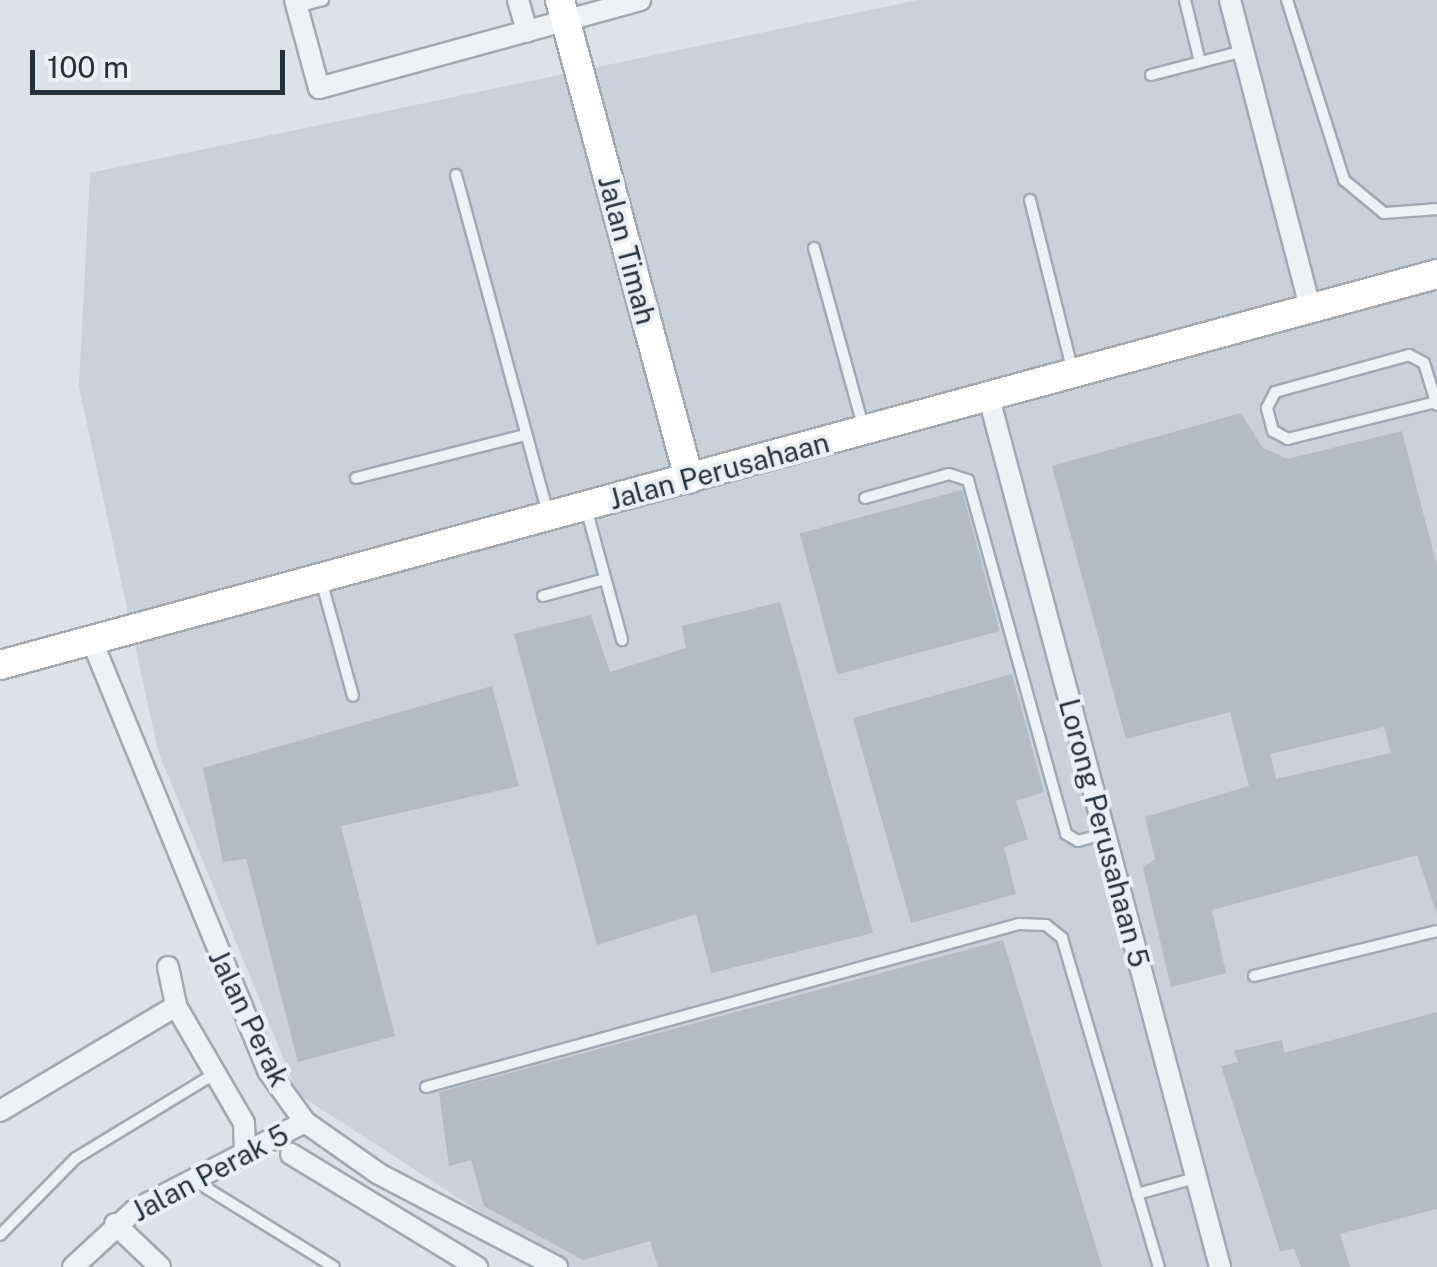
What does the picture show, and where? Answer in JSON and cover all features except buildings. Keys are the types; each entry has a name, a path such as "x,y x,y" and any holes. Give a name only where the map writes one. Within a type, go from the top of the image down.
{"main road":[{"name":"Jalan Timah","path":"563,10 690,479"},
{"name":"Jalan Perusahaan","path":"0,665 1437,274"}],"street":[{"path":"518,0 526,32"},
{"path":"296,4 319,88 526,32 563,10 640,0"},
{"path":"1230,0 1310,307"},
{"name":"Lorong Perusahaan 5","path":"988,398 1220,1267"},
{"name":"Jalan Perak","path":"92,640 268,1072 306,1122 379,1174 557,1267"},
{"path":"168,967 176,1006 244,1123 244,1152"},
{"path":"0,1111 176,1006"},
{"name":"Jalan Perak 5","path":"73,1267 116,1224 191,1178 306,1122"},
{"path":"291,1154 477,1267"},
{"path":"116,1224 160,1267"}],"lane":[{"path":"296,4 323,0"},
{"path":"1184,0 1200,62"},
{"path":"1288,0 1344,180 1384,213 1437,210"},
{"path":"1151,75 1243,51"},
{"path":"456,175 549,517"},
{"path":"1030,200 1073,374"},
{"path":"814,248 864,432"},
{"path":"1409,355 1424,363 1436,404 1288,439 1273,431 1267,408 1275,392 1409,355"},
{"path":"356,478 525,435"},
{"path":"865,498 949,474 968,480 1066,834 1078,841 1104,834"},
{"path":"586,507 622,640"},
{"path":"321,579 353,696"},
{"path":"543,596 605,579"},
{"path":"426,1088 1018,924 1046,925 1062,938 1159,1267"},
{"path":"1254,976 1437,931"},
{"path":"0,1235 76,1158 216,1072"},
{"path":"191,1178 334,1267"},
{"path":"1138,1194 1195,1178"}],"shaded area":[{"path":"918,0 1437,0 1437,1267 565,1267 298,1094 158,751 79,387 90,173"}]}
